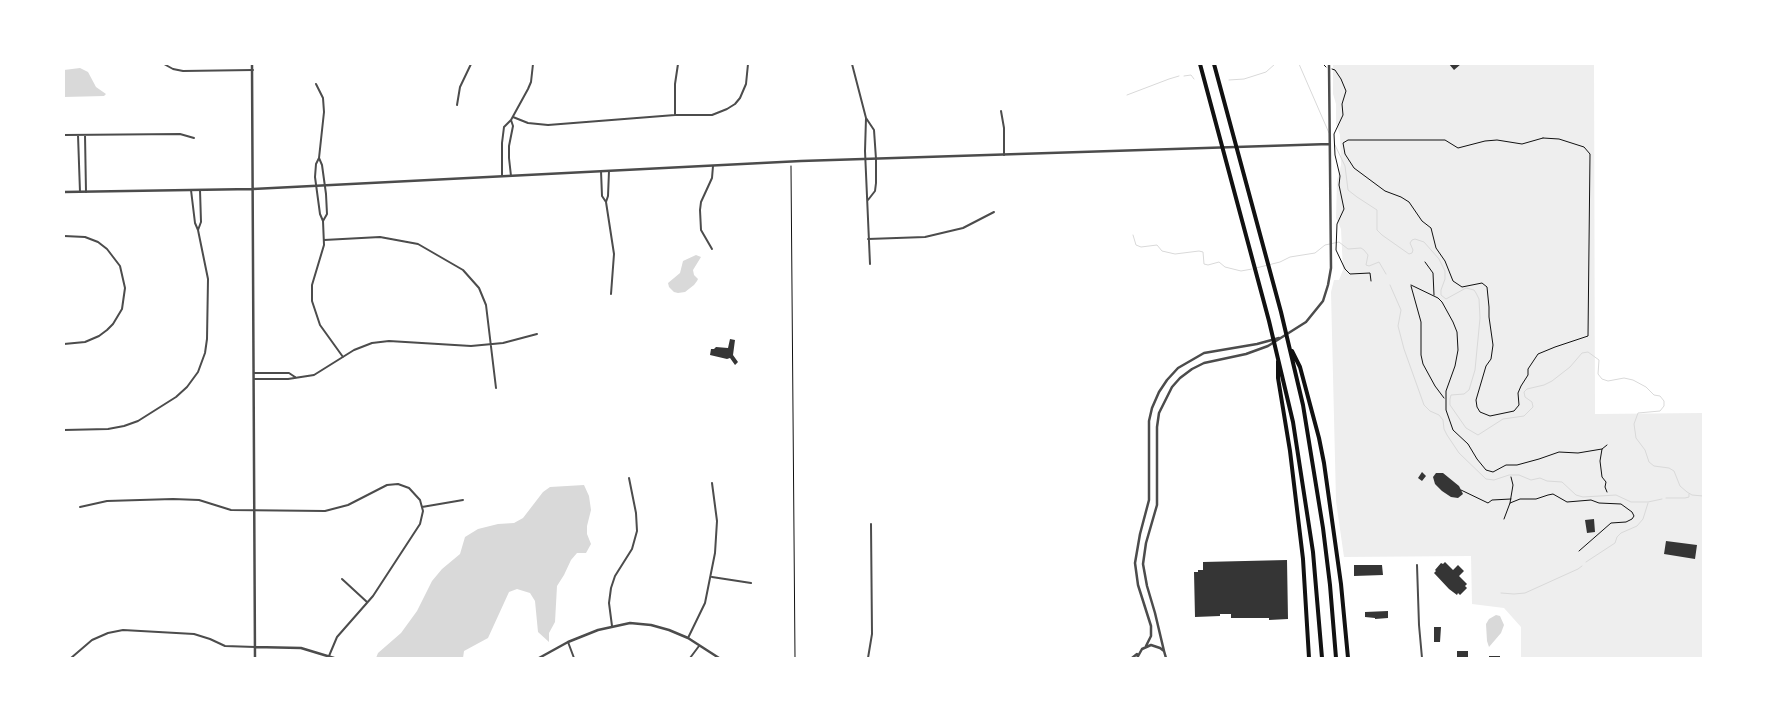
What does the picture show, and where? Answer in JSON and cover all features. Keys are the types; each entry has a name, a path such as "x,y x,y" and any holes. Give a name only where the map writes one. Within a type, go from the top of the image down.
{"highway":[{"path":"1200,64 1258,278 1293,422 1307,503 1318,593 1322,658"},
{"path":"1214,64 1281,312 1306,422 1321,512 1336,658"},
{"path":"1289,347 1300,367 1324,463 1341,584 1348,658"},
{"path":"1278,356 1278,378 1290,451 1303,559 1309,658"}],"street":[{"path":"164,64 183,71 252,70"},
{"path":"252,64 255,658"},
{"path":"457,105 460,86 470,64"},
{"path":"502,176 504,127 512,118 531,82 533,64"},
{"path":"675,115 675,84 678,64"},
{"path":"512,118 548,125 675,115 712,115 735,104 740,98 746,84 748,64"},
{"path":"852,64 866,118 870,264"},
{"path":"1167,658 1146,586 1143,564 1146,543 1157,505 1157,427 1159,413 1172,387 1192,369 1218,359 1259,350 1311,317 1324,297 1330,273 1329,64"},
{"path":"316,84 322,98 324,112 319,158 316,164 316,186 320,214 324,221"},
{"path":"1001,111 1004,128 1004,155"},
{"path":"511,176 509,146 513,126 512,118"},
{"path":"866,118 874,130 876,159 876,184 868,200"},
{"path":"64,136 180,134 194,138"},
{"path":"78,135 80,192"},
{"path":"85,135 86,192"},
{"path":"64,192 253,189 791,162 1329,144"},
{"path":"319,158 322,165 327,214 324,221 324,246 312,286 312,301 320,325 343,357"},
{"path":"712,166 712,178 701,202 700,210 701,230 712,249"},
{"path":"606,202 609,171"},
{"path":"601,172 602,196 606,202 614,254 611,294"},
{"path":"64,430 108,429 138,421 176,397 195,377 205,353 208,330 208,279 195,223 191,190"},
{"path":"198,230 201,222 200,190"},
{"path":"868,239 925,237 963,228 994,212"},
{"path":"64,236 79,236 103,246 116,260 123,274 125,288 124,303 119,316 113,324 99,336 85,342 64,344"},
{"path":"324,240 380,237 418,244 453,263 468,274 479,288 488,311 496,388"},
{"path":"1132,658 1146,646 1151,636 1151,626 1138,585 1136,563 1140,534 1149,500 1149,421 1159,392 1178,368 1204,353 1266,342 1293,330"},
{"path":"254,379 288,379 314,375 363,346 380,342 471,346 491,345 537,334"},
{"path":"254,373 288,373 295,377"},
{"path":"612,626 609,603 611,588 615,576 634,543 637,531 636,512 629,478"},
{"path":"688,638 705,604 711,577 717,531 712,483"},
{"path":"80,507 107,501 195,500 232,510 254,512 333,510 392,484 404,486 414,491 422,507 422,520 418,528 384,582 337,636 329,656"},
{"path":"422,507 463,500"},
{"path":"868,658 872,634 871,524"},
{"path":"1417,565 1422,658"},
{"path":"711,577 751,583"},
{"path":"342,579 367,602"},
{"path":"539,658 568,642 598,630 630,623 651,625 669,630 688,638 719,658"},
{"path":"71,658 92,640 108,633 123,630 194,634 210,638 225,646 302,648 334,658"},
{"path":"568,642 574,658"},
{"path":"690,658 699,646"},
{"path":"1146,646 1156,646 1164,652"},
{"path":"1137,658 1139,653"}],"path":[{"path":"1322,64 1335,70 1346,91 1342,104 1343,115 1334,134 1340,180 1338,185 1344,209 1337,224 1337,253 1350,274 1370,273 1371,281"},
{"path":"1543,138 1558,139 1584,147 1590,154 1588,336 1555,346 1538,354 1528,369 1528,375 1518,393 1519,405 1514,411 1490,416 1480,412 1477,407 1477,392 1482,384 1494,345 1489,317 1487,287 1482,283 1458,286 1452,281 1447,265 1436,248 1431,228 1422,221 1409,202 1401,197 1385,192 1354,168 1345,154 1343,145 1345,140 1445,140 1458,148 1485,141 1497,140 1522,144 1543,138"},
{"path":"791,162 795,658"},
{"path":"1425,262 1433,273 1433,285 1436,290 1434,296"},
{"path":"1445,398 1423,364 1421,355 1421,322 1411,285 1442,302 1451,317 1458,338 1458,350 1456,366 1446,391 1447,415 1453,430 1468,444 1486,470 1490,472 1496,471 1506,465 1517,465 1556,452 1578,453 1602,449 1607,445"},
{"path":"1602,449 1601,473 1606,482 1607,492"},
{"path":"1504,519 1511,499 1513,483 1511,477"},
{"path":"1461,490 1488,503 1492,500 1511,499"},
{"path":"1510,503 1520,499 1536,499 1552,494 1567,502 1591,500 1599,503 1621,504 1632,512 1634,516 1632,519 1626,522 1612,523 1579,551"}],"shaded area":[{"path":"1333,64 1594,64 1595,414 1703,413 1703,658 1521,658 1521,627 1504,608 1472,604 1471,556 1344,557 1336,501 1331,292 1334,280 1339,280 1343,270 1341,229 1336,218 1337,180 1341,165 1340,135 1336,124 1336,104 1333,94"},
{"path":"80,68 88,72 96,87 106,94 104,96 64,97 64,70"},
{"path":"696,255 701,257 693,270 694,275 698,279 697,281 685,292 674,292 668,283 680,273 683,261"},
{"path":"584,485 589,496 591,510 587,534 591,544 586,553 577,553 571,560 557,586 555,622 549,633 549,642 538,632 535,601 530,593 517,589 509,592 488,638 464,651 463,658 376,658 378,653 401,633 417,611 432,581 442,569 460,554 465,537 478,529 498,524 514,523 523,518 543,492 550,487"},
{"path":"1496,615 1500,616 1504,625 1501,633 1489,647 1486,624 1489,619"}],"building":[{"path":"1449,64 1461,64 1454,70"},
{"path":"730,339 735,340 733,355 738,362 735,365 730,358 710,355 711,349 716,347 728,348"},
{"path":"1422,472 1426,476 1422,481 1418,478"},
{"path":"1436,473 1443,473 1459,486 1463,494 1458,498 1451,497 1442,491 1435,484 1433,477"},
{"path":"1594,519 1595,532 1587,533 1585,520"},
{"path":"1666,541 1697,545 1695,559 1664,554"},
{"path":"1287,560 1288,619 1231,618 1231,614 1195,617 1194,572 1203,570 1203,562"},
{"path":"1445,562 1453,570 1458,565 1464,571 1459,576 1467,584 1465,586 1467,588 1460,595 1449,589 1434,573 1441,563"},
{"path":"1354,565 1382,565 1383,575 1354,576"},
{"path":"1388,611 1388,618 1375,619 1365,617 1365,612"},
{"path":"1434,627 1441,627 1440,642 1434,642"},
{"path":"1457,651 1468,651 1468,658 1457,658"},
{"path":"1489,656 1500,656 1500,658 1489,658"}],"waterway":[{"path":"1229,80 1244,79 1266,72 1275,64"},
{"path":"1299,64 1329,133"},
{"path":"1184,76 1191,75 1194,79"},
{"path":"1127,95 1179,76"},
{"path":"1335,145 1345,166 1348,190 1377,210 1377,230 1409,254 1413,250 1410,243 1412,240 1424,242 1439,259 1445,271 1441,295 1446,299 1466,288 1474,290 1479,299 1480,318 1475,370 1469,390 1464,394 1451,395 1450,399 1450,405 1466,428 1478,435 1503,419 1524,416 1533,407 1532,402 1525,397 1524,392 1527,389 1552,381 1570,367 1582,353 1588,352 1599,360 1598,374 1602,379 1608,381 1624,378 1633,380 1646,387 1654,395 1660,396 1664,401 1664,406 1660,411 1638,413 1634,424 1636,438 1645,450 1649,462 1654,466 1669,468 1674,471 1680,486 1692,495 1703,496"},
{"path":"1133,235 1136,245 1141,247 1157,245 1162,251 1175,254 1199,251 1203,252 1204,264 1208,265 1219,262 1225,267 1241,271 1252,269"},
{"path":"1256,268 1280,262 1290,257 1315,253 1325,245 1339,242 1348,249 1361,248 1364,250 1368,255 1366,265 1369,266 1379,262 1386,274"},
{"path":"1390,285 1401,310 1398,326 1404,349 1424,405 1430,411 1439,415 1443,420 1447,435 1459,453 1486,479 1494,480 1509,475 1519,475 1531,480 1540,478 1547,481 1562,482 1576,495 1583,497 1616,495 1631,502 1648,502 1662,499"},
{"path":"1666,498 1685,498 1689,497 1689,494"},
{"path":"1586,562 1615,543 1621,533 1637,526 1643,519 1648,503"},
{"path":"1501,593 1525,593 1582,566"}]}
